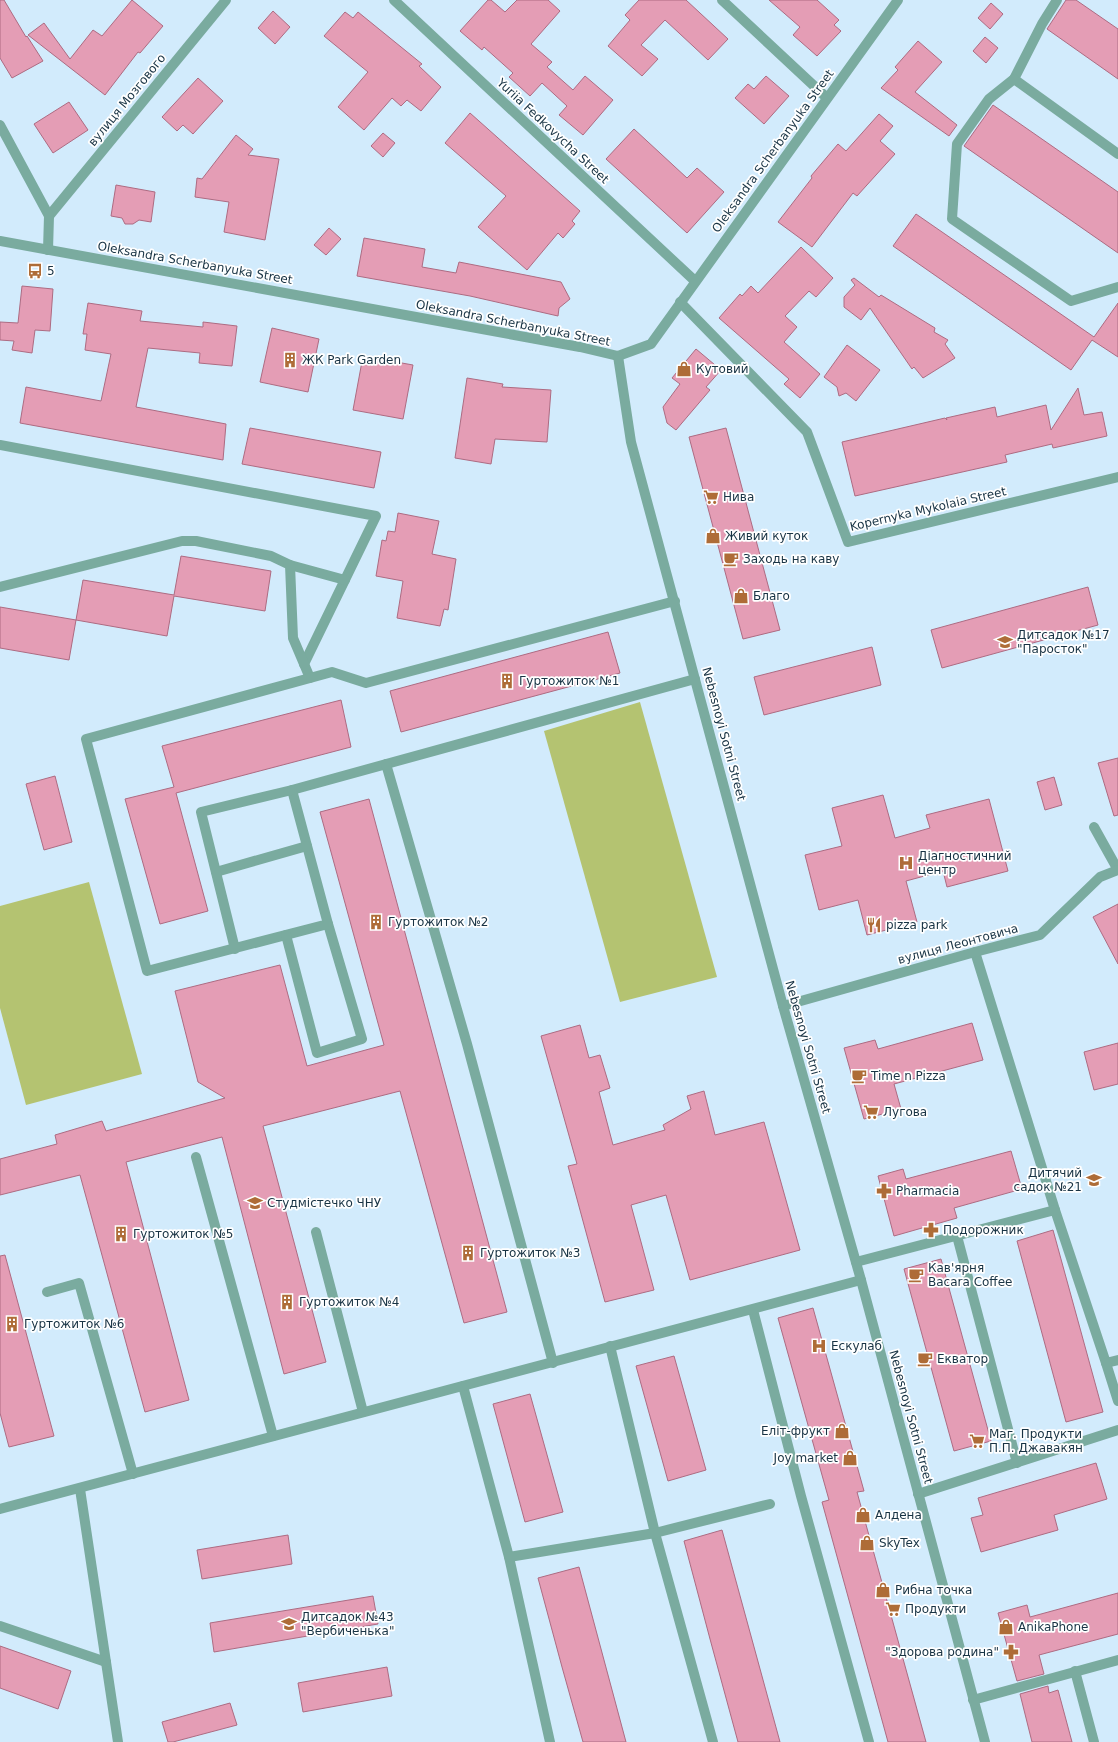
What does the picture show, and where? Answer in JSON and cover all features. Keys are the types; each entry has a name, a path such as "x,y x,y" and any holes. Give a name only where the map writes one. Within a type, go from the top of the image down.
{"street":[{"name":"вулиця Мозгового","path":"49,216 226,0"},
{"name":"Yuriia Fedkovycha Street","path":"394,0 695,281"},
{"path":"722,0 827,98"},
{"name":"Oleksandra Scherbanyuka Street","path":"0,241 572,346 618,356 651,344 898,0"},
{"path":"1057,0 1042,24 1014,79 989,99 957,144 952,219 1071,301 1117,289"},
{"path":"1014,79 1118,154"},
{"path":"0,125 49,216 48,250"},
{"name":"Kopernyka Mykolaia Street","path":"680,302 807,432 848,542 1118,477"},
{"name":"Nebesnoyi Sotni Street","path":"618,356 631,442 783,1006 861,1280 986,1742"},
{"path":"0,445 376,516 304,664"},
{"path":"0,587 182,541 196,541 271,556 290,565 345,580"},
{"path":"290,565 293,638 310,678"},
{"path":"328,924 147,971 86,739 332,672 366,683 675,601"},
{"path":"235,949 201,812 292,790 695,679"},
{"path":"386,764 467,1044 553,1362"},
{"path":"286,935 318,1053 362,1039 328,924 292,790"},
{"path":"1094,827 1118,870"},
{"path":"216,872 307,846"},
{"name":"вулиця Леонтовича","path":"783,1006 1040,935 1100,877 1118,870"},
{"path":"976,952 1055,1210 1118,1402"},
{"path":"196,1156 273,1436"},
{"path":"856,1262 1055,1210"},
{"path":"316,1232 363,1412"},
{"path":"957,1236 1017,1463"},
{"path":"0,1509 80,1489 273,1436 610,1346 753,1310 861,1280"},
{"path":"46,1292 79,1283 133,1474"},
{"path":"753,1310 799,1488 869,1742"},
{"path":"610,1346 655,1533 713,1742"},
{"path":"1106,1363 1118,1360"},
{"path":"463,1386 509,1557 550,1742"},
{"path":"918,1494 1118,1430"},
{"path":"80,1489 118,1742"},
{"path":"509,1557 655,1533 770,1504"},
{"path":"0,1626 106,1662"},
{"path":"974,1700 1118,1660"},
{"path":"1075,1671 1094,1742"}],"green space":[{"path":"640,702 717,977 620,1002 544,731"},
{"path":"89,882 142,1074 26,1105 0,1008 0,906"}],"building":[{"path":"0,0 4,0 26,37 27,36 43,61 12,78 0,58"},
{"path":"132,0 163,26 140,53 138,52 105,95 28,35 44,23 70,59 93,30 102,36"},
{"path":"488,0 491,0 505,12 517,0 548,0 560,11 531,44 552,62 547,67 573,90 585,76 613,100 583,135 559,115 567,106 542,83 530,96 509,77 513,73 484,47 482,50 460,31"},
{"path":"639,0 686,0 728,39 708,60 665,20 641,45 658,59 642,76 608,46 630,20 625,15"},
{"path":"769,0 817,0 839,20 834,25 841,31 817,56 793,35 800,27"},
{"path":"1066,0 1076,0 1118,29 1118,79 1047,29"},
{"path":"991,3 1003,14 990,29 978,18"},
{"path":"273,11 290,27 275,44 258,28"},
{"path":"345,12 353,18 358,12 422,64 419,66 441,87 421,111 407,100 401,106 392,98 364,130 338,107 368,72 324,36"},
{"path":"985,37 998,48 986,63 973,51"},
{"path":"918,41 942,62 915,92 957,125 949,136 881,88 898,70 895,67"},
{"path":"766,76 789,96 764,124 735,98 748,84 754,89"},
{"path":"198,78 223,101 193,134 183,125 177,131 162,117"},
{"path":"69,102 88,130 53,153 34,124"},
{"path":"993,105 1118,192 1118,253 964,146"},
{"path":"470,113 580,211 572,221 575,224 563,238 558,233 527,270 478,227 506,196 445,143"},
{"path":"879,114 893,126 880,141 895,154 857,196 853,193 812,247 778,222 812,178 811,176 838,144 846,151"},
{"path":"634,129 687,178 697,168 724,192 687,233 606,159"},
{"path":"383,133 395,143 383,157 371,146"},
{"path":"236,135 253,149 248,155 279,159 265,240 224,232 229,202 195,197 197,178 202,179"},
{"path":"116,185 155,192 151,222 139,220 133,224 125,224 122,218 111,216"},
{"path":"916,214 1094,337 1118,303 1118,357 1092,340 1071,370 893,246"},
{"path":"329,228 341,239 326,255 314,245"},
{"path":"364,238 425,249 422,267 456,273 459,262 561,282 570,299 559,308 558,316 470,296 357,276"},
{"path":"801,247 833,278 816,297 809,291 785,316 797,327 784,342 820,374 800,398 784,384 789,379 719,318 740,294 742,296 751,286 758,293"},
{"path":"854,278 879,297 881,295 935,328 934,332 948,340 945,344 955,358 923,378 914,367 912,369 870,308 861,320 844,307 844,297 855,285 851,280"},
{"path":"22,286 53,289 50,331 35,330 32,353 12,350 14,341 0,340 0,322 18,323"},
{"path":"88,303 142,311 140,321 203,327 203,322 237,326 232,366 199,363 200,353 148,348 136,407 226,424 223,460 20,423 26,387 101,401 111,354 85,350 87,334 83,334"},
{"name":"ЖК Park Garden","path":"272,328 319,339 308,392 260,382"},
{"path":"847,345 880,370 856,401 846,393 839,396 837,387 824,377"},
{"path":"696,349 721,370 706,387 710,390 676,430 667,423 663,407 680,384 672,378"},
{"path":"363,356 413,365 403,419 353,410"},
{"path":"467,378 503,384 502,387 551,390 547,442 495,439 491,464 455,458"},
{"path":"1078,388 1084,415 1102,412 1107,436 1053,448 1052,444 1005,455 1007,462 855,496 842,442 945,418 947,420 946,418 995,407 997,417 1046,405 1051,430"},
{"path":"250,428 381,452 374,488 242,464"},
{"path":"726,428 780,630 743,639 689,437"},
{"path":"398,513 439,521 432,554 456,559 448,610 444,609 440,626 397,618 403,581 376,576 382,540 386,541 388,531 395,532"},
{"path":"181,556 271,571 265,611 174,596 167,636 76,620 83,580 174,595"},
{"path":"1088,587 1098,625 942,668 931,630"},
{"path":"0,607 76,620 69,660 0,648"},
{"name":"Гуртожиток №1","path":"608,632 620,673 401,732 390,691"},
{"path":"872,647 881,685 764,715 754,677"},
{"path":"341,700 351,747 176,793 208,911 160,924 125,799 174,787 162,746"},
{"path":"1118,758 1118,815 1114,816 1098,763"},
{"path":"55,776 72,842 44,850 26,784"},
{"path":"1054,777 1062,805 1045,810 1037,782"},
{"name":"Діагностичний центр","path":"883,795 895,838 930,828 926,815 989,799 1008,871 947,887 943,871 906,881 917,922 867,935 858,900 819,910 805,855 842,846 832,808"},
{"path":"369,799 507,1312 464,1323 400,1091 263,1126 326,1362 284,1374 222,1137 126,1162 189,1400 145,1412 80,1175 0,1195 0,1159 57,1144 55,1135 102,1121 106,1131 225,1098 198,1082 175,991 280,965 307,1066 384,1045 320,812"},
{"path":"1118,904 1118,964 1093,917"},
{"path":"972,1023 983,1060 894,1084 901,1109 864,1119 844,1048 875,1040 878,1049"},
{"path":"580,1025 589,1058 600,1055 610,1088 599,1092 613,1145 665,1130 663,1125 691,1109 687,1096 704,1091 715,1135 764,1122 800,1250 690,1280 666,1195 631,1205 654,1290 605,1302 568,1166 577,1164 541,1036"},
{"path":"1118,1043 1118,1084 1094,1090 1084,1052"},
{"path":"1011,1151 1022,1189 954,1208 957,1218 894,1236 878,1176 903,1169 906,1179"},
{"path":"1053,1230 1103,1412 1066,1422 1017,1241"},
{"name":"Гуртожиток №6","path":"5,1255 54,1436 9,1447 0,1413 0,1256"},
{"path":"941,1259 991,1441 954,1451 904,1269"},
{"path":"813,1308 864,1491 857,1492 926,1742 888,1742 822,1502 829,1500 778,1318"},
{"path":"674,1356 706,1470 668,1481 636,1366"},
{"path":"530,1394 563,1512 525,1522 493,1404"},
{"path":"1096,1463 1107,1499 1054,1515 1058,1530 981,1552 971,1518 983,1515 978,1498"},
{"path":"722,1530 780,1742 738,1742 684,1541"},
{"path":"288,1535 292,1564 202,1579 197,1550"},
{"path":"579,1567 626,1742 583,1742 538,1578"},
{"path":"1118,1593 1118,1634 1039,1655 1044,1674 1017,1681 998,1613 1027,1605 1030,1617"},
{"path":"373,1596 378,1624 214,1652 210,1623"},
{"path":"0,1646 71,1671 58,1709 0,1688"},
{"path":"387,1667 392,1696 303,1712 298,1683"},
{"path":"1048,1686 1049,1693 1058,1690 1072,1742 1032,1742 1020,1694"},
{"path":"230,1703 237,1725 168,1742 162,1722"}],"place":[{"name":"5","path":"35,271"},
{"name":"ЖК Park Garden","path":"290,360"},
{"name":"Кутовий","path":"684,369"},
{"name":"Нива","path":"711,497"},
{"name":"Живий куток","path":"713,536"},
{"name":"Заходь на каву","path":"731,559"},
{"name":"Благо","path":"741,596"},
{"name":"Дитсадок №17 \"Паросток\"","path":"1005,642"},
{"name":"Гуртожиток №1","path":"507,681"},
{"name":"Діагностичний центр","path":"906,863"},
{"name":"Гуртожиток №2","path":"376,922"},
{"name":"pizza park","path":"874,925"},
{"name":"Time n Pizza","path":"859,1076"},
{"name":"Лугова","path":"871,1112"},
{"name":"Дитячий садок №21","path":"1094,1180"},
{"name":"Pharmacia","path":"884,1191"},
{"name":"Студмістечко ЧНУ","path":"255,1203"},
{"name":"Подорожник","path":"931,1230"},
{"name":"Гуртожиток №5","path":"121,1234"},
{"name":"Гуртожиток №3","path":"468,1253"},
{"name":"Кав'ярня Bacara Coffee","path":"916,1275"},
{"name":"Гуртожиток №4","path":"287,1302"},
{"name":"Гуртожиток №6","path":"12,1324"},
{"name":"Ескулаб","path":"819,1346"},
{"name":"Екватор","path":"925,1359"},
{"name":"Еліт-фрукт","path":"842,1431"},
{"name":"Маг. Продукти П.П. Джавакян","path":"977,1441"},
{"name":"Joy market","path":"850,1458"},
{"name":"Алдена","path":"863,1515"},
{"name":"SkyTex","path":"867,1543"},
{"name":"Рибна точка","path":"883,1590"},
{"name":"Продукти","path":"893,1609"},
{"name":"Дитсадок №43 \"Вербиченька\"","path":"289,1624"},
{"name":"AnikaPhone","path":"1006,1627"},
{"name":"\"Здорова родина\"","path":"1011,1652"}]}
